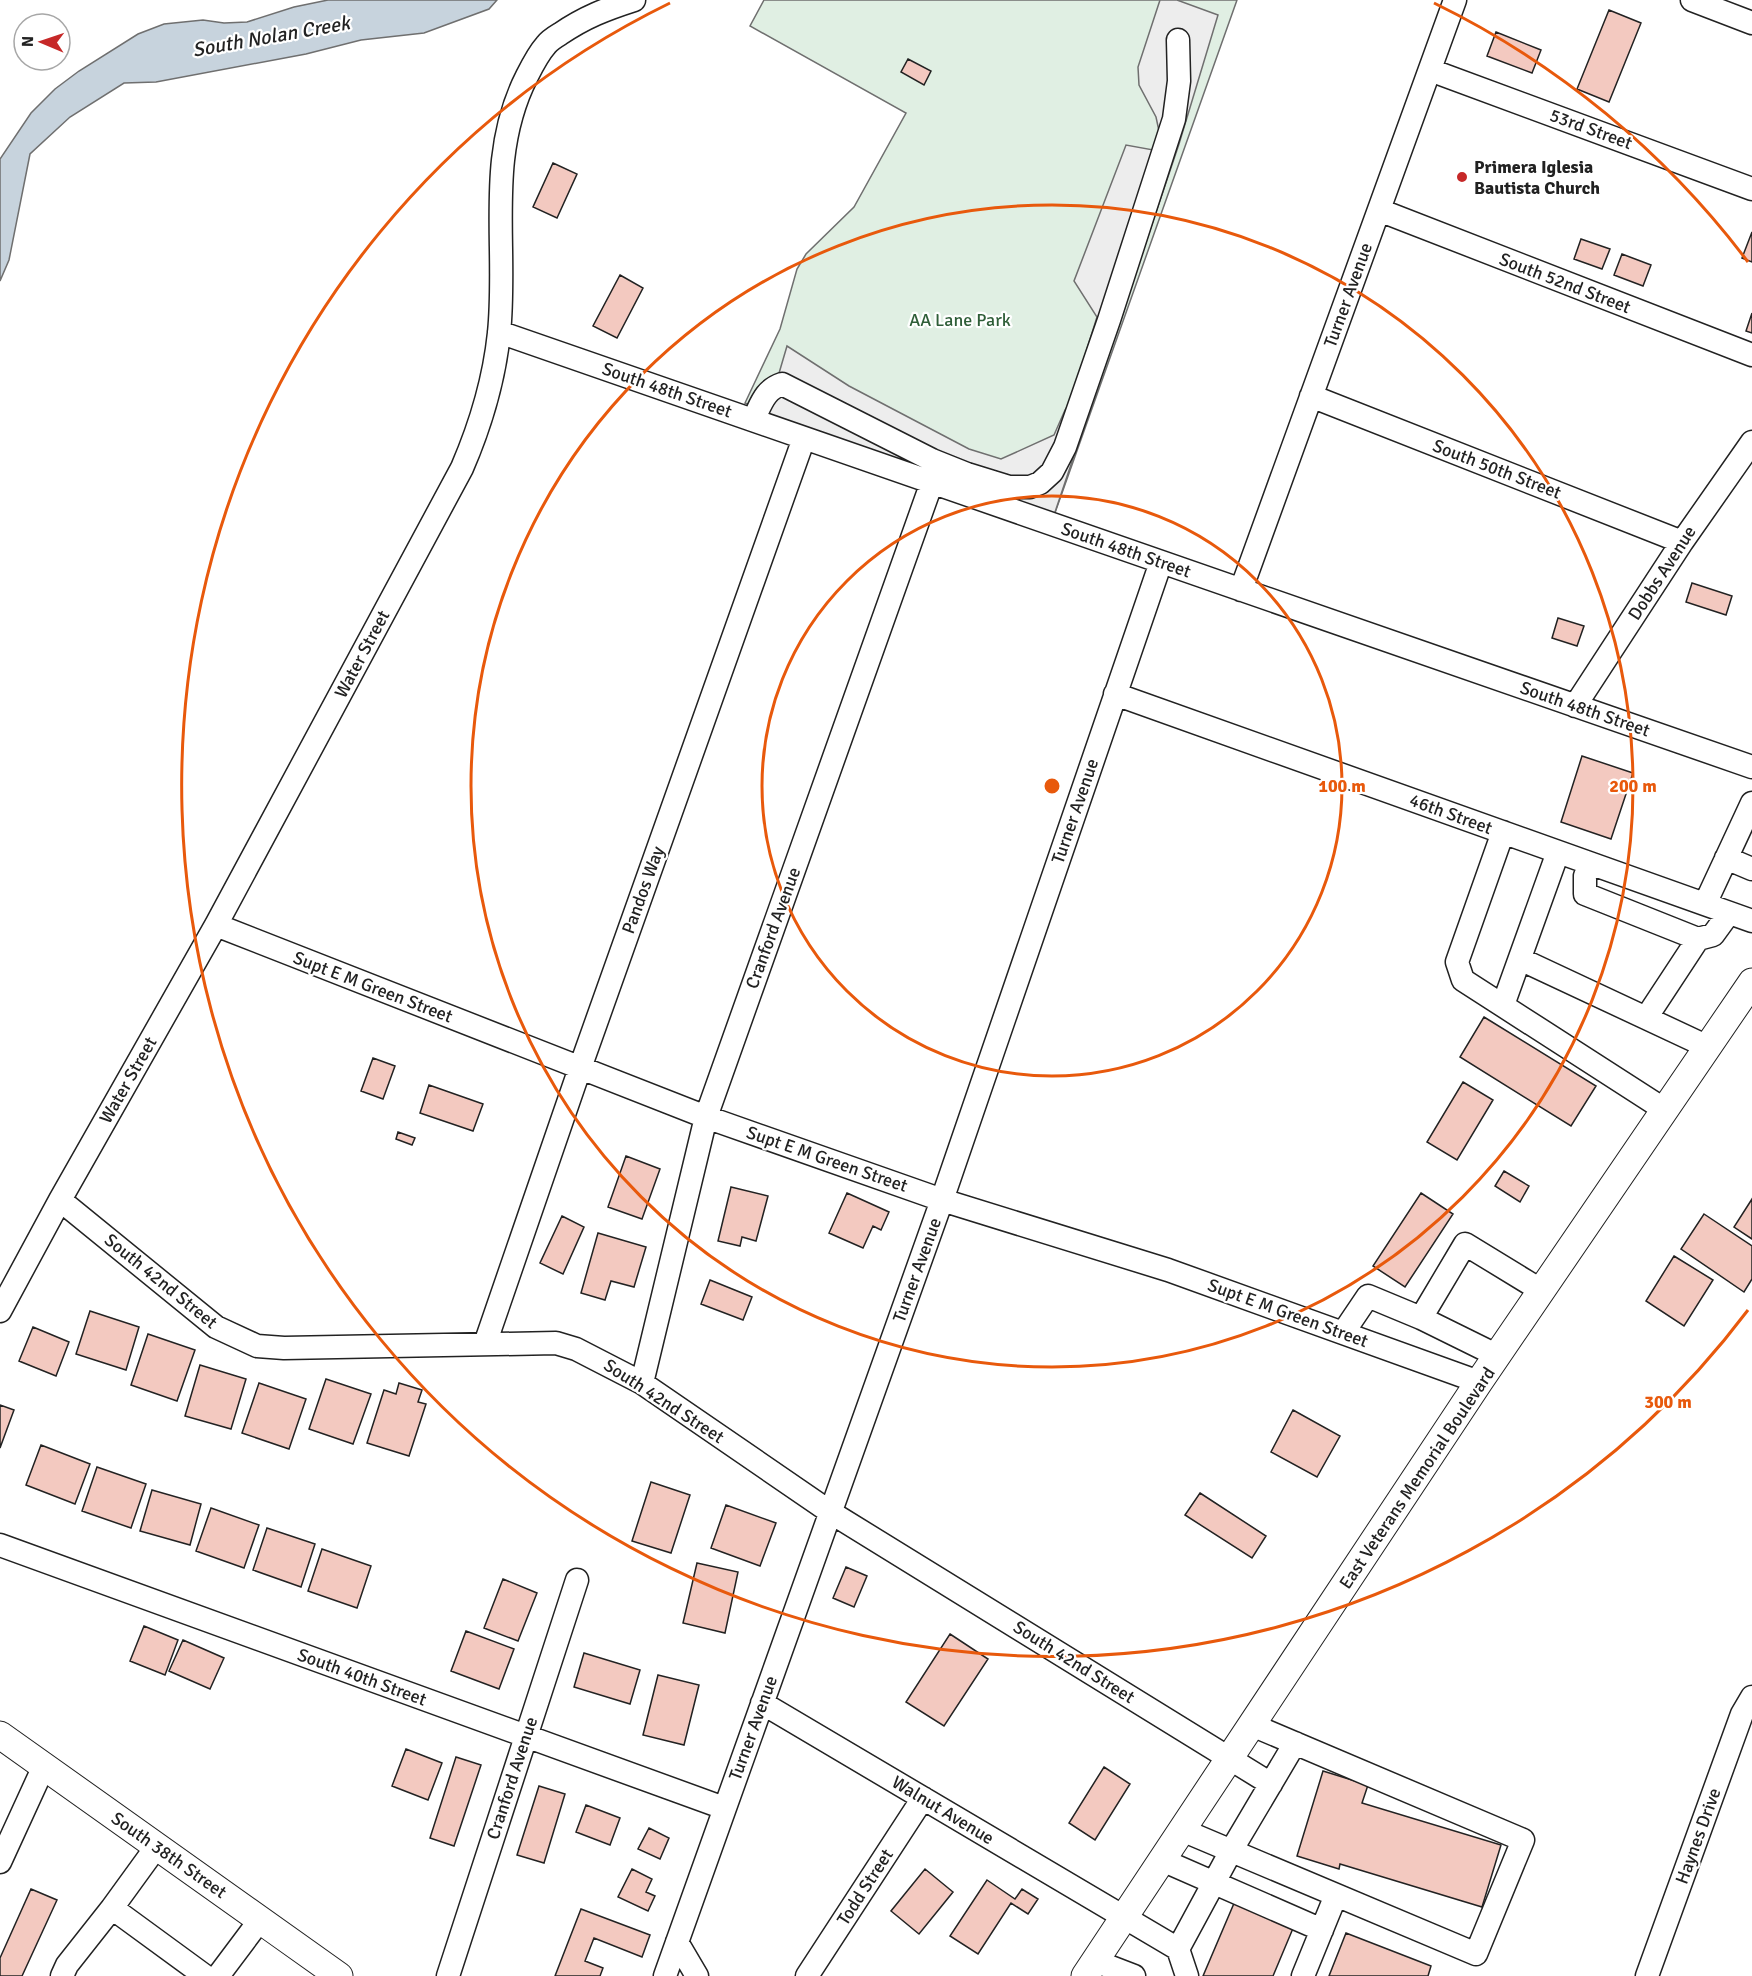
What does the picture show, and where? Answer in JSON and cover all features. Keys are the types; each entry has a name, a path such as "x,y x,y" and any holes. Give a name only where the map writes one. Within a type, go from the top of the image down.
{"main road":[{"name":"East Veterans Memorial Boulevard","path":"1090,1968 1479,1382 1752,982"},
{"name":"South 38th Street","path":"0,1735 339,1976"}],"street":[{"name":"Water Street","path":"0,1311 60,1200 216,925 462,468 477,434 488,401 500,332 501,162 516,98 547,44 596,12 634,0"},
{"name":"Turner Avenue","path":"1241,590 1455,0"},
{"path":"1692,0 1752,23"},
{"path":"753,420 767,394 773,387 782,384 932,460 995,484 1019,488 1030,487 1052,472 1069,437 1174,119 1179,81 1178,40"},
{"name":"53rd Street","path":"1430,70 1752,189"},
{"name":"South 52nd Street","path":"1379,210 1752,355"},
{"name":"South 48th Street","path":"500,332 1752,767"},
{"name":"South 50th Street","path":"1311,396 1682,542"},
{"name":"Pandos Way","path":"485,1344 580,1068 804,438"},
{"name":"Dobbs Avenue","path":"1575,706 1682,542 1752,442"},
{"path":"1035,518 1043,480"},
{"name":"Cranford Avenue","path":"642,1383 706,1117 932,482"},
{"name":"Turner Avenue","path":"665,1976 942,1200 1161,562"},
{"name":"46th Street","path":"1115,694 1752,921"},
{"path":"1705,904 1752,803"},
{"path":"1503,832 1457,962 1463,980 1665,1110"},
{"path":"1503,1005 1558,852"},
{"path":"1726,858 1752,868"},
{"path":"1590,864 1585,876 1586,894 1698,939 1713,935 1729,913"},
{"name":"Supt E M Green Street","path":"216,925 706,1117 942,1200 1168,1270 1479,1382"},
{"path":"1646,1018 1698,939"},
{"path":"1520,959 1708,1047"},
{"name":"South 42nd Street","path":"60,1200 216,1327 257,1346 284,1348 556,1343 576,1349 642,1383 830,1512 1271,1784"},
{"path":"1422,1318 1465,1244 1542,1291"},
{"path":"1343,1333 1368,1296 1422,1318 1498,1356"},
{"name":"South 40th Street","path":"0,1545 724,1808"},
{"name":"Cranford Avenue","path":"448,1976 577,1580"},
{"name":"Haynes Drive","path":"1647,1976 1742,1714 1752,1697"},
{"name":"Walnut Avenue","path":"762,1703 1178,1949"},
{"path":"1182,1830 1476,1954 1523,1840 1252,1725"},
{"path":"1187,1976 1178,1949 1231,1851 1295,1743"},
{"path":"0,1862 44,1766"},
{"name":"Todd Street","path":"807,1976 923,1798"},
{"path":"62,1976 67,1965 157,1846"},
{"path":"1162,1860 1322,1930"},
{"path":"1303,1976 1336,1895"},
{"path":"112,1908 205,1976"},
{"path":"218,1976 260,1920"},
{"path":"677,1942 697,1976"},
{"path":"1090,1968 1134,1976"}],"green space":[{"name":"AA Lane Park","path":"764,0 1237,0 1051,524 745,403 780,329 797,269 806,254 854,207 906,113 750,26"}],"shaded area":[{"path":"1160,0 1177,0 1218,15 1179,144 1051,524 767,414 787,346 849,386 969,449 1001,459 1054,435 1070,403 1097,317 1074,281 1126,145 1153,150 1159,131 1156,117 1139,85 1138,67"}],"water":[{"name":"South Nolan Creek","path":"328,0 497,0 489,9 424,33 361,40 306,54 156,82 124,83 70,117 30,154 9,260 0,281 0,159 31,113 55,89 138,34 164,24 203,20 224,23 247,22 294,7"}],"building":[{"path":"1609,10 1641,23 1609,102 1577,89"},
{"path":"1496,32 1541,50 1532,73 1487,56"},
{"path":"908,59 931,71 924,85 901,72"},
{"path":"553,163 577,174 557,218 533,207"},
{"path":"1752,232 1752,262 1742,258"},
{"path":"1581,239 1610,249 1602,269 1574,259"},
{"path":"1622,254 1651,265 1643,286 1614,275"},
{"path":"620,275 643,288 617,338 593,326"},
{"path":"1752,313 1752,333 1746,331"},
{"path":"1692,583 1732,596 1726,615 1686,602"},
{"path":"1558,618 1584,626 1577,646 1552,638"},
{"path":"1582,756 1633,773 1611,839 1561,822"},
{"path":"1484,1017 1596,1086 1571,1126 1460,1057"},
{"path":"373,1058 395,1066 383,1099 361,1091"},
{"path":"1463,1082 1493,1100 1457,1160 1427,1142"},
{"path":"429,1085 483,1104 473,1131 420,1113"},
{"path":"398,1132 415,1138 412,1145 396,1139"},
{"path":"626,1156 660,1169 642,1219 608,1207"},
{"path":"1504,1171 1529,1186 1520,1202 1495,1186"},
{"path":"731,1187 768,1196 756,1241 742,1237 740,1246 718,1241"},
{"path":"847,1193 889,1212 881,1230 873,1226 863,1248 829,1233"},
{"path":"1421,1193 1453,1214 1405,1287 1373,1266"},
{"path":"1752,1199 1752,1239 1734,1227"},
{"path":"1704,1214 1752,1246 1752,1279 1744,1292 1681,1249"},
{"path":"562,1216 584,1227 563,1274 540,1263"},
{"path":"598,1233 646,1247 634,1287 611,1281 605,1300 581,1293"},
{"path":"1674,1256 1713,1280 1684,1326 1646,1301"},
{"path":"710,1280 752,1297 743,1320 701,1304"},
{"path":"90,1311 139,1327 126,1370 76,1354"},
{"path":"33,1327 69,1342 56,1376 19,1361"},
{"path":"148,1334 195,1350 177,1401 131,1385"},
{"path":"200,1365 246,1379 231,1429 185,1416"},
{"path":"326,1379 371,1394 353,1444 309,1429"},
{"path":"259,1383 306,1399 289,1449 242,1433"},
{"path":"399,1383 422,1390 418,1402 426,1404 409,1456 367,1443 384,1390 396,1394"},
{"path":"0,1405 14,1410 0,1448"},
{"path":"1293,1410 1340,1436 1317,1477 1271,1452"},
{"path":"41,1445 90,1464 75,1504 26,1485"},
{"path":"97,1467 146,1484 131,1528 82,1511"},
{"path":"651,1482 690,1495 671,1553 632,1541"},
{"path":"152,1490 201,1504 190,1545 140,1531"},
{"path":"1200,1493 1266,1536 1252,1558 1185,1515"},
{"path":"726,1505 776,1523 760,1566 711,1548"},
{"path":"211,1508 259,1525 244,1568 196,1551"},
{"path":"267,1528 315,1544 301,1587 253,1570"},
{"path":"322,1549 371,1566 357,1608 308,1591"},
{"path":"697,1563 738,1572 725,1633 683,1623"},
{"path":"846,1567 867,1576 854,1607 833,1598"},
{"path":"503,1579 537,1593 518,1641 484,1628"},
{"path":"144,1626 178,1640 165,1675 130,1661"},
{"path":"466,1631 514,1649 499,1689 451,1671"},
{"path":"950,1634 988,1659 944,1726 906,1702"},
{"path":"183,1640 224,1658 210,1689 169,1671"},
{"path":"584,1653 640,1670 630,1704 574,1687"},
{"path":"658,1675 699,1685 684,1745 643,1735"},
{"path":"406,1749 442,1763 428,1800 392,1786"},
{"path":"456,1757 481,1765 454,1846 430,1838"},
{"path":"1104,1767 1130,1784 1095,1840 1069,1823"},
{"path":"1323,1771 1368,1785 1362,1803 1501,1845 1482,1907 1340,1864 1339,1869 1297,1856"},
{"path":"539,1786 565,1794 544,1863 517,1855"},
{"path":"586,1805 620,1818 610,1845 576,1832"},
{"path":"649,1828 669,1838 660,1859 638,1849"},
{"path":"632,1869 652,1879 646,1892 655,1896 648,1911 618,1897"},
{"path":"925,1869 953,1892 919,1934 891,1911"},
{"path":"987,1880 1015,1899 1022,1889 1038,1899 1028,1914 1011,1903 978,1954 950,1936"},
{"path":"31,1889 57,1900 22,1976 0,1976 0,1958"},
{"path":"1235,1901 1294,1926 1273,1976 1203,1976"},
{"path":"581,1909 650,1935 642,1957 594,1938 585,1961 603,1968 600,1976 555,1976"},
{"path":"1346,1933 1431,1966 1428,1976 1329,1976"}],"place":[{"name":"Primera Iglesia Bautista Church","path":"1462,177"}]}
